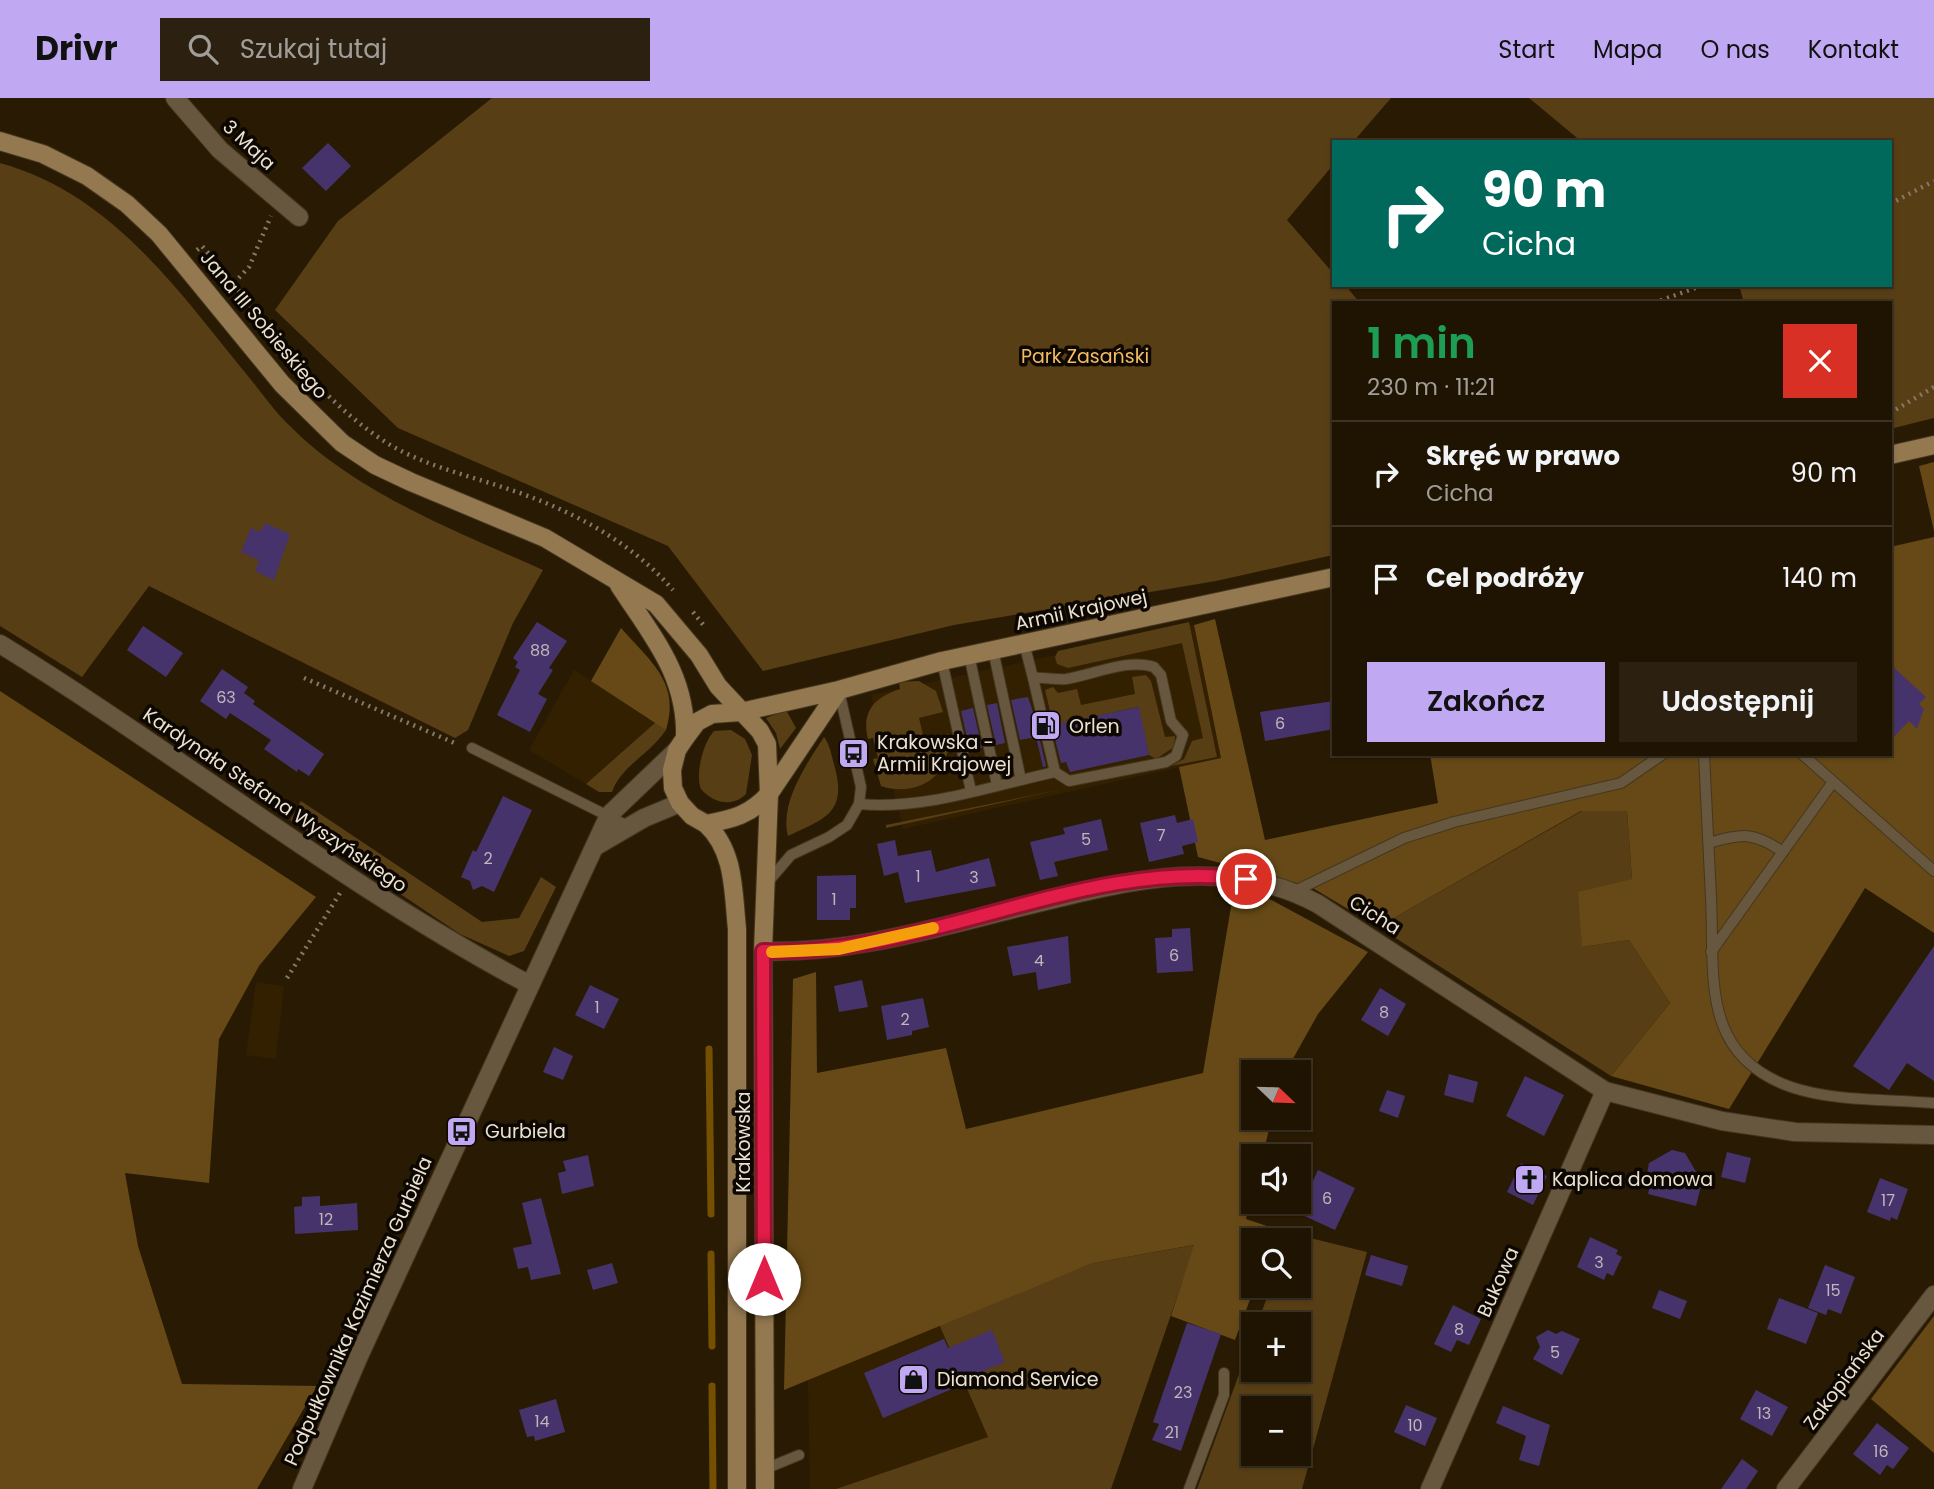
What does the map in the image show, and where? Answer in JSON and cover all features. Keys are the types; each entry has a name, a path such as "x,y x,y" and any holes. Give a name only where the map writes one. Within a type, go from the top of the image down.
{"main road":[{"name":"Jana III Sobieskiego","path":"0,141 43,154 87,176 127,204 159,233 282,384 342,443 375,465 411,482 545,538 656,604 672,620 718,686 741,712"},
{"path":"1892,455 1934,445"},
{"name":"Armii Krajowej","path":"741,712 839,690 942,661 1332,577"},
{"name":"Jana III Sobieskiego","path":"617,582 669,662 681,689 686,716 681,744"},
{"path":"769,794 767,744 760,731 741,712 726,710 712,714 697,722 681,744 672,770 673,788 680,803 692,816 706,824 745,815 769,794 839,690"},
{"name":"Krakowska","path":"765,1489 763,951 769,794"},
{"name":"Krakowska","path":"706,824 720,837 727,853 737,929 737,1489"}],"street":[{"name":"3 Maja","path":"175,98 220,150 299,217"},
{"name":"Kardynała Stefana Wyszyńskiego","path":"0,644 350,878 530,985"},
{"name":"Podpułkownika Kazimierza Gurbiela","path":"302,1489 359,1356 609,816 681,744"},
{"path":"596,846 628,826 680,803"},
{"name":"Cicha","path":"763,951 839,949 1083,892 1173,876 1222,876 1294,891 1481,1008 1605,1091 1722,1121 1795,1132 1934,1135"},
{"name":"Bukowa","path":"1430,1489 1605,1091"},
{"name":"Zakopiańska","path":"1786,1489 1934,1295"}],"lane":[{"path":"1024,643 1055,772 1069,781 1166,761 1176,756 1183,735 1171,721 1161,675 1154,667 1133,665 1062,680 1048,676 1033,678"},
{"path":"993,650 1021,780"},
{"path":"969,655 997,785"},
{"path":"942,661 971,791"},
{"path":"764,886 791,855 847,825 859,804 861,787 839,690"},
{"path":"472,748 628,826"},
{"path":"1294,891 1355,859 1417,834 1454,822 1621,783 1660,756"},
{"path":"1704,756 1709,843 1710,954 1714,997 1721,1020 1749,1063 1769,1077 1813,1093 1934,1103"},
{"path":"1804,756 1934,871"},
{"path":"859,804 892,807 1055,772"},
{"path":"1710,954 1833,782"},
{"path":"1709,843 1748,835 1763,839 1783,852"},
{"path":"1189,1489 1224,1395 1224,1373"},
{"path":"765,1469 799,1455"}],"path":[{"path":"1892,203 1934,181"},
{"path":"234,283 249,267 279,200"},
{"path":"1659,301 1698,287"},
{"path":"1892,412 1934,387"},
{"path":"304,678 472,748"},
{"path":"287,978 350,878"}],"shaded area":[{"path":"1934,462 1934,531 1919,466"},
{"path":"1934,537 1934,933 1865,888 1729,1109 1611,1076 1670,1003 1629,940 1582,947 1578,892 1632,879 1627,811 1581,811 1387,922 1383,930 1311,887 1198,857 1179,767 1221,758 1194,625 1215,619 1265,840 1438,803 1430,756 1892,756 1892,547"},
{"name":"Orlen","path":"1194,625 1221,758 903,829 871,695"},
{"path":"621,628 652,662 666,686 670,713 666,730 591,681"},
{"path":"574,670 656,722 586,784 529,750"},
{"path":"0,691 316,897 259,966 219,1039 209,1183 125,1173 138,1246 182,1384 317,1386 257,1489 0,1489"},
{"path":"1233,895 1262,895 1368,952 1318,1014 1292,1060 1241,1060 1241,1130 1269,1130 1265,1144 1241,1144 1241,1214 1247,1214 1246,1219 1273,1228 1241,1228 1241,1298 1251,1298 1245,1312 1241,1312 1241,1324 1235,1340 1171,1316 1194,1245 1093,1263 784,1390 793,979 816,972 817,1073 946,1048 966,1129 1203,1073"},
{"path":"256,982 284,986 276,1059 246,1055"},
{"path":"1934,1316 1934,1453 1871,1399"},
{"path":"939,1324 988,1437 836,1489 810,1489 808,1380"}],"green space":[{"name":"Park Zasański","path":"492,98 1391,98 1355,140 1332,140 1332,166 1287,220 1332,272 1332,287 1347,287 1358,301 1332,301 1332,555 1216,581 954,625 763,671 668,546 398,428 275,310 338,221"},
{"path":"1529,98 1934,98 1934,418 1892,428 1892,301 1743,301 1740,287 1892,287 1892,140 1580,140"},
{"path":"0,163 41,178 77,198 111,223 142,251 199,315 275,410 316,450 345,471 409,509 543,570 513,623 468,730 455,738 149,586 82,677 0,626"},
{"path":"1189,622 1217,757 1171,766 1184,759 1192,741 1203,738 1182,643 1068,668 1057,664 1055,657 1058,651"},
{"path":"1146,675 1151,681 1165,737 1175,736 1174,747 1156,759 1149,755 1138,707 1057,725 1054,710 1050,711 1045,690 1053,687 1058,693 1077,689 1081,705 1135,694 1132,677"},
{"path":"919,681 936,691 943,712 919,718 924,739 948,734 950,745 943,765 938,763 934,770 938,773 919,786 896,789 881,786 873,759 878,758 873,738 868,739 866,729 868,713 883,696 900,689 899,682"},
{"path":"786,710 796,728 780,749 776,733 766,718"},
{"path":"656,722 666,730 622,775 612,792 599,792 586,784"},
{"path":"731,730 745,739 752,755 746,794 735,801 723,802 711,798 701,789 700,767 706,743 714,731"},
{"path":"824,737 831,751 838,783 835,805 822,819 788,836 787,811 791,797"},
{"path":"1063,789 886,828 886,825"},
{"path":"301,801 482,922 519,918 541,877 556,887 524,951 509,956 460,934 290,820"},
{"path":"1582,811 1627,811 1632,879 1582,947 1629,940 1670,1003 1611,1076 1383,930 1387,922"},
{"path":"1311,1238 1367,1252 1311,1456 1311,1396 1241,1396 1241,1466 1308,1466 1302,1489 1197,1489 1241,1369 1241,1382 1311,1382 1311,1312 1262,1312 1267,1298 1311,1298"},
{"path":"1195,1245 1111,1489 836,1489 988,1437 939,1324 1093,1263"}],"building":[{"path":"328,143 351,166 326,191 302,168"},
{"path":"265,523 290,534 274,580 255,571 259,560 241,552 251,528 260,532"},
{"path":"537,622 567,641 549,668 553,670 538,694 547,699 530,732 497,715 520,670 515,667 518,662 513,658"},
{"path":"143,626 183,653 166,677 127,650"},
{"path":"1892,666 1926,697 1919,704 1924,709 1917,729 1909,721 1892,739"},
{"path":"222,669 248,687 244,693 255,701 253,704 324,754 309,776 298,769 297,772 264,749 271,740 230,713 226,719 200,701"},
{"path":"1028,697 1046,766 1043,767 1036,737 1020,740 1011,700"},
{"path":"1332,701 1332,729 1265,741 1260,712"},
{"path":"997,703 1005,743 996,745 987,705"},
{"path":"1139,707 1149,755 1070,772 1066,762 1061,763 1048,711 1054,710 1057,724"},
{"path":"973,708 982,748 970,751 961,711"},
{"path":"503,796 532,810 494,892 482,886 473,890 470,881 461,877"},
{"path":"1175,815 1177,823 1193,819 1198,842 1182,846 1184,854 1149,862 1140,823"},
{"path":"1101,819 1108,850 1054,862 1058,876 1040,880 1030,842 1065,834 1063,828"},
{"path":"895,840 898,856 931,850 936,872 989,858 996,886 905,903 898,872 884,876 877,844"},
{"path":"856,875 856,908 850,908 850,920 817,920 817,876"},
{"path":"1190,928 1193,971 1157,973 1155,938 1172,937 1172,929"},
{"path":"1068,936 1071,983 1038,990 1036,972 1013,976 1007,947"},
{"path":"1934,946 1934,1081 1907,1063 1889,1090 1853,1066"},
{"path":"862,980 868,1007 839,1012 834,986"},
{"path":"590,985 619,999 604,1029 575,1015"},
{"path":"1380,988 1406,1004 1388,1036 1361,1020"},
{"path":"923,998 929,1027 912,1031 912,1035 887,1040 881,1006"},
{"path":"554,1047 573,1056 563,1080 543,1072"},
{"path":"1449,1074 1478,1082 1473,1103 1444,1095"},
{"path":"1525,1076 1564,1095 1544,1136 1506,1116"},
{"path":"1387,1090 1405,1096 1398,1118 1379,1111"},
{"path":"1672,1150 1685,1153 1702,1182 1696,1206 1648,1194 1651,1181 1646,1180 1649,1163"},
{"path":"1727,1152 1751,1158 1745,1183 1721,1177"},
{"path":"588,1155 594,1186 562,1194 558,1173 566,1171 563,1161"},
{"path":"1521,1163 1547,1176 1533,1205 1507,1192"},
{"path":"1318,1170 1355,1188 1335,1230 1300,1214 1311,1214 1311,1185"},
{"path":"1880,1178 1908,1189 1897,1220 1891,1217 1890,1221 1867,1212"},
{"path":"320,1196 320,1206 357,1203 358,1230 295,1234 294,1207 302,1206 302,1197"},
{"path":"541,1198 561,1274 531,1280 528,1267 518,1269 513,1248 532,1244 522,1203"},
{"path":"1590,1237 1618,1250 1616,1254 1622,1257 1613,1276 1607,1273 1604,1280 1577,1267"},
{"path":"1371,1255 1408,1266 1402,1286 1365,1275"},
{"path":"612,1263 618,1283 593,1290 587,1270"},
{"path":"1825,1265 1855,1277 1841,1314 1828,1309 1826,1315 1808,1308"},
{"path":"1659,1290 1687,1301 1680,1319 1652,1308"},
{"path":"1779,1298 1818,1313 1806,1344 1767,1329"},
{"path":"1453,1305 1481,1319 1469,1345 1457,1340 1451,1352 1434,1344"},
{"path":"1187,1323 1221,1334 1181,1451 1152,1440 1159,1424 1153,1422"},
{"name":"Diamond Service","path":"992,1330 1005,1362 962,1380 964,1384 883,1418 864,1373 944,1339 948,1348"},
{"path":"1548,1330 1556,1334 1562,1331 1580,1339 1562,1375 1533,1359 1540,1347 1536,1337"},
{"path":"1756,1390 1788,1407 1772,1436 1740,1419"},
{"path":"556,1399 565,1432 535,1441 534,1436 527,1437 519,1410"},
{"path":"1406,1405 1437,1418 1425,1446 1394,1432"},
{"path":"1503,1406 1550,1425 1539,1466 1519,1460 1526,1436 1496,1423"},
{"path":"1877,1423 1909,1448 1893,1469 1887,1465 1880,1475 1853,1454"},
{"path":"1742,1459 1758,1471 1746,1489 1721,1489"}],"waterway":[{"path":"709,1049 711,1214"},
{"path":"711,1254 712,1346"},
{"path":"712,1386 713,1489"}],"slow traffic":[{"path":"772,952 839,949 933,928"}],"place":[{"name":"Orlen","path":"1046,726"},
{"name":"Krakowska - Armii Krajowej","path":"854,753"},
{"name":"Gurbiela","path":"462,1131"},
{"name":"Kaplica domowa","path":"1529,1179"},
{"name":"Diamond Service","path":"914,1379"}],"route":[{"path":"764,1279 763,951 812,952 839,949 1142,880 1200,875 1246,879"}]}
